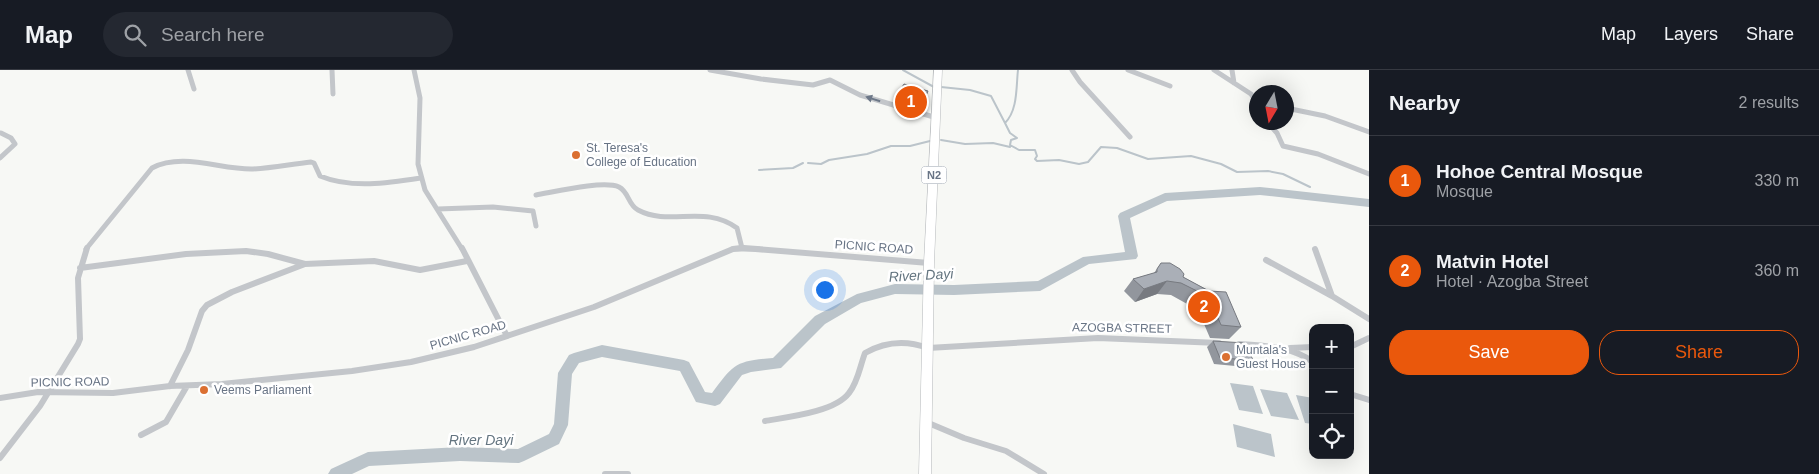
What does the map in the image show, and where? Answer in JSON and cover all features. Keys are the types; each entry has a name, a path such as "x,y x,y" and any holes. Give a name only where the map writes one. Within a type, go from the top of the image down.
{"highway":[{"name":"N2","path":"925,474 929,263 938,70"}],"street":[{"path":"188,70 194,89"},
{"path":"332,70 333,94"},
{"path":"414,70 420,98 418,164 425,190 455,235 507,336"},
{"path":"710,70 813,85 830,80 860,95 937,118"},
{"path":"1072,70 1080,82 1130,137"},
{"path":"1128,70 1170,86"},
{"path":"1214,70 1249,93"},
{"path":"1232,70 1234,83"},
{"path":"1294,110 1325,116 1369,132"},
{"path":"1274,130 1283,146 1318,154 1369,174"},
{"path":"0,158 15,144 11,138 1,134"},
{"path":"0,458 26,428 77,349 80,339 78,278 85,251 145,175 158,165 179,162 212,163 251,169 311,162 314,163 320,176 334,181 387,183 421,178"},
{"path":"536,195 597,185 619,187 628,195 632,205 637,210 665,218 702,215 730,223 738,228 742,248"},
{"path":"438,209 493,207 533,211 536,226"},
{"name":"PICNIC ROAD","path":"0,398 51,392 113,393 170,386 260,380 380,368 444,355 594,308 733,249 742,248 929,263"},
{"path":"1315,249 1332,296"},
{"path":"80,268 186,254 246,251 268,254 305,264 374,261 420,270 467,261"},
{"path":"1266,260 1332,296 1369,319"},
{"path":"170,386 188,350 202,311 207,306 232,292 305,264"},
{"name":"AZOGBA STREET","path":"765,421 822,407 838,402 848,396 865,353 880,345 903,342 918,344 928,348 1058,339 1112,338 1149,338 1224,343"},
{"path":"1354,346 1369,338"},
{"path":"1234,344 1309,348"},
{"path":"1283,348 1295,351 1309,360"},
{"path":"141,435 155,431 164,425 187,386"},
{"path":"1354,395 1369,400"},
{"path":"926,422 964,438 1006,451 1044,474"},
{"path":"604,474 628,474"}],"shaded area":[{"path":"1230,383 1253,386 1263,414 1239,410"},
{"path":"1260,389 1287,393 1299,420 1271,416"},
{"path":"1296,395 1309,397 1309,424 1305,423"},
{"path":"1233,424 1271,434 1275,457 1237,447"}],"building":[{"path":"904,84 928,91 924,100 899,92"},
{"path":"1161,263 1170,263 1180,269 1184,274 1183,277 1209,291 1226,292 1241,327 1221,325 1209,297 1181,283 1167,281 1144,289 1133,279 1157,272"},
{"path":"1213,341 1245,343 1253,360 1220,358"}],"waterway":[{"path":"903,70 934,87"},
{"path":"1005,123 1014,105 1018,70"},
{"path":"941,87 970,90 991,96 1005,123"},
{"path":"1005,123 1010,133 1017,138 1011,140 1010,145 1019,150 1035,150 1037,156 1035,159 1037,161 1059,160 1079,164 1088,162 1101,147 1117,148 1148,159 1191,156 1221,164 1237,172 1268,171 1283,174 1310,187"},
{"path":"941,140 965,144 993,143 1010,147"},
{"path":"808,163 821,164 829,160 867,154 891,146 910,146 930,141"},
{"path":"759,170 793,168 803,163"},
{"name":"River Dayi","path":"336,474 368,459 460,454 519,456 554,439 561,425 565,373 574,359 602,351 684,366 701,398 715,400 737,371 751,366 776,364 820,320 857,299 895,289 954,290 1040,286 1087,260 1132,256 1124,216 1165,197 1260,191 1369,203"}],"place":[{"name":"Hohoe Central Mosque","path":"911,102"},
{"name":"St. Teresa's College of Education","path":"576,155"},
{"name":"Matvin Hotel","path":"1204,307"},
{"name":"Muntala's Guest House","path":"1226,357"},
{"name":"Veems Parliament","path":"204,390"}]}
